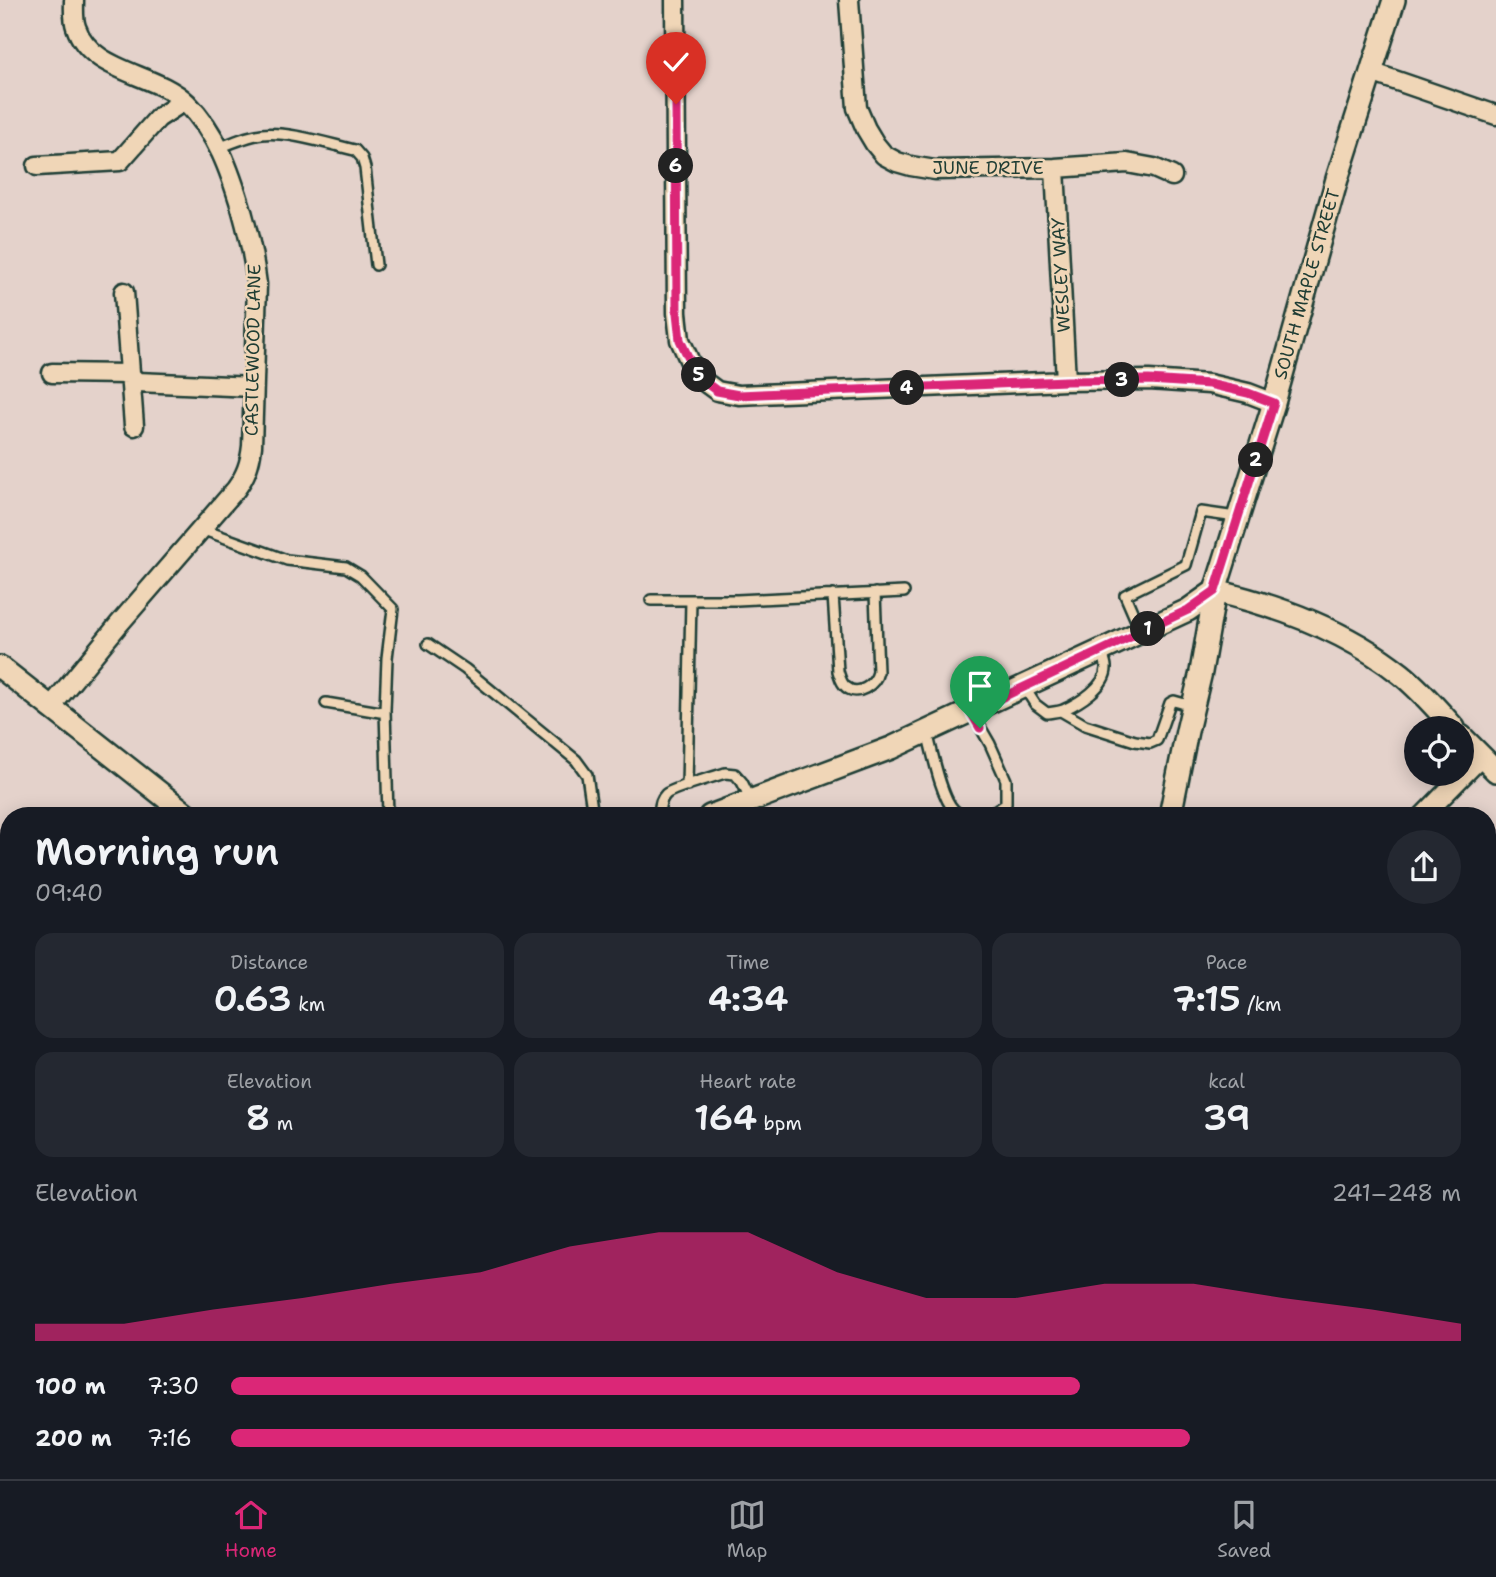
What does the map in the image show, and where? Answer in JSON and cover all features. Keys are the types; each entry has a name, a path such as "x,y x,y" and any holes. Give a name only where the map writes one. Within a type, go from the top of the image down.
{"street":[{"name":"CASTLEWOOD LANE","path":"50,708 236,489 251,462 257,284 254,258 228,167 197,114 184,101 167,88 97,56 83,44 75,24 74,0"},
{"path":"675,0 677,313 680,340 691,363 702,380 717,391 739,395 1149,380 1209,384 1248,393 1274,403"},
{"name":"JUNE DRIVE","path":"849,0 857,108 866,129 884,155 897,162 935,170 1055,168 1127,163 1154,168 1172,176"},
{"name":"SOUTH MAPLE STREET","path":"1172,807 1215,591 1274,403 1337,179 1394,0"},
{"path":"1371,72 1496,115"},
{"path":"37,166 120,161 158,118 184,101"},
{"name":"WESLEY WAY","path":"1055,168 1066,381"},
{"path":"124,292 134,426"},
{"path":"52,373 130,374 137,382 253,387"},
{"path":"733,807 927,732 1188,610 1215,591 1272,607 1350,639 1402,675 1443,716"},
{"path":"0,667 177,807"},
{"path":"1434,807 1489,764 1474,749"}],"lane":[{"path":"219,148 265,134 290,136 355,150 362,158 365,168 376,265"},
{"path":"1141,632 1125,595 1186,565 1201,512 1238,518"},
{"path":"201,529 287,560 346,567 361,576 393,609 387,658 385,710 388,807"},
{"path":"651,600 737,600 904,592"},
{"path":"833,595 838,671 841,681 851,690 863,689 877,679 875,593"},
{"path":"687,786 691,600"},
{"path":"428,644 465,670 576,760 587,775 592,807"},
{"path":"1024,687 1035,704 1046,713 1061,711 1079,702 1105,677 1107,664 1101,651"},
{"path":"1061,711 1085,725 1150,744 1157,740 1170,703 1174,701 1192,706"},
{"path":"326,704 380,712 385,710"},
{"path":"971,712 990,744 1006,780 1006,804 1002,807"},
{"path":"927,732 938,773 952,807"},
{"path":"660,807 667,793 726,773 735,774 751,800"}],"route":[{"path":"676,104 677,313 680,340 702,380 717,391 739,395 1149,380 1209,384 1248,393 1274,403 1215,591 1188,610 971,712 980,728"}]}
